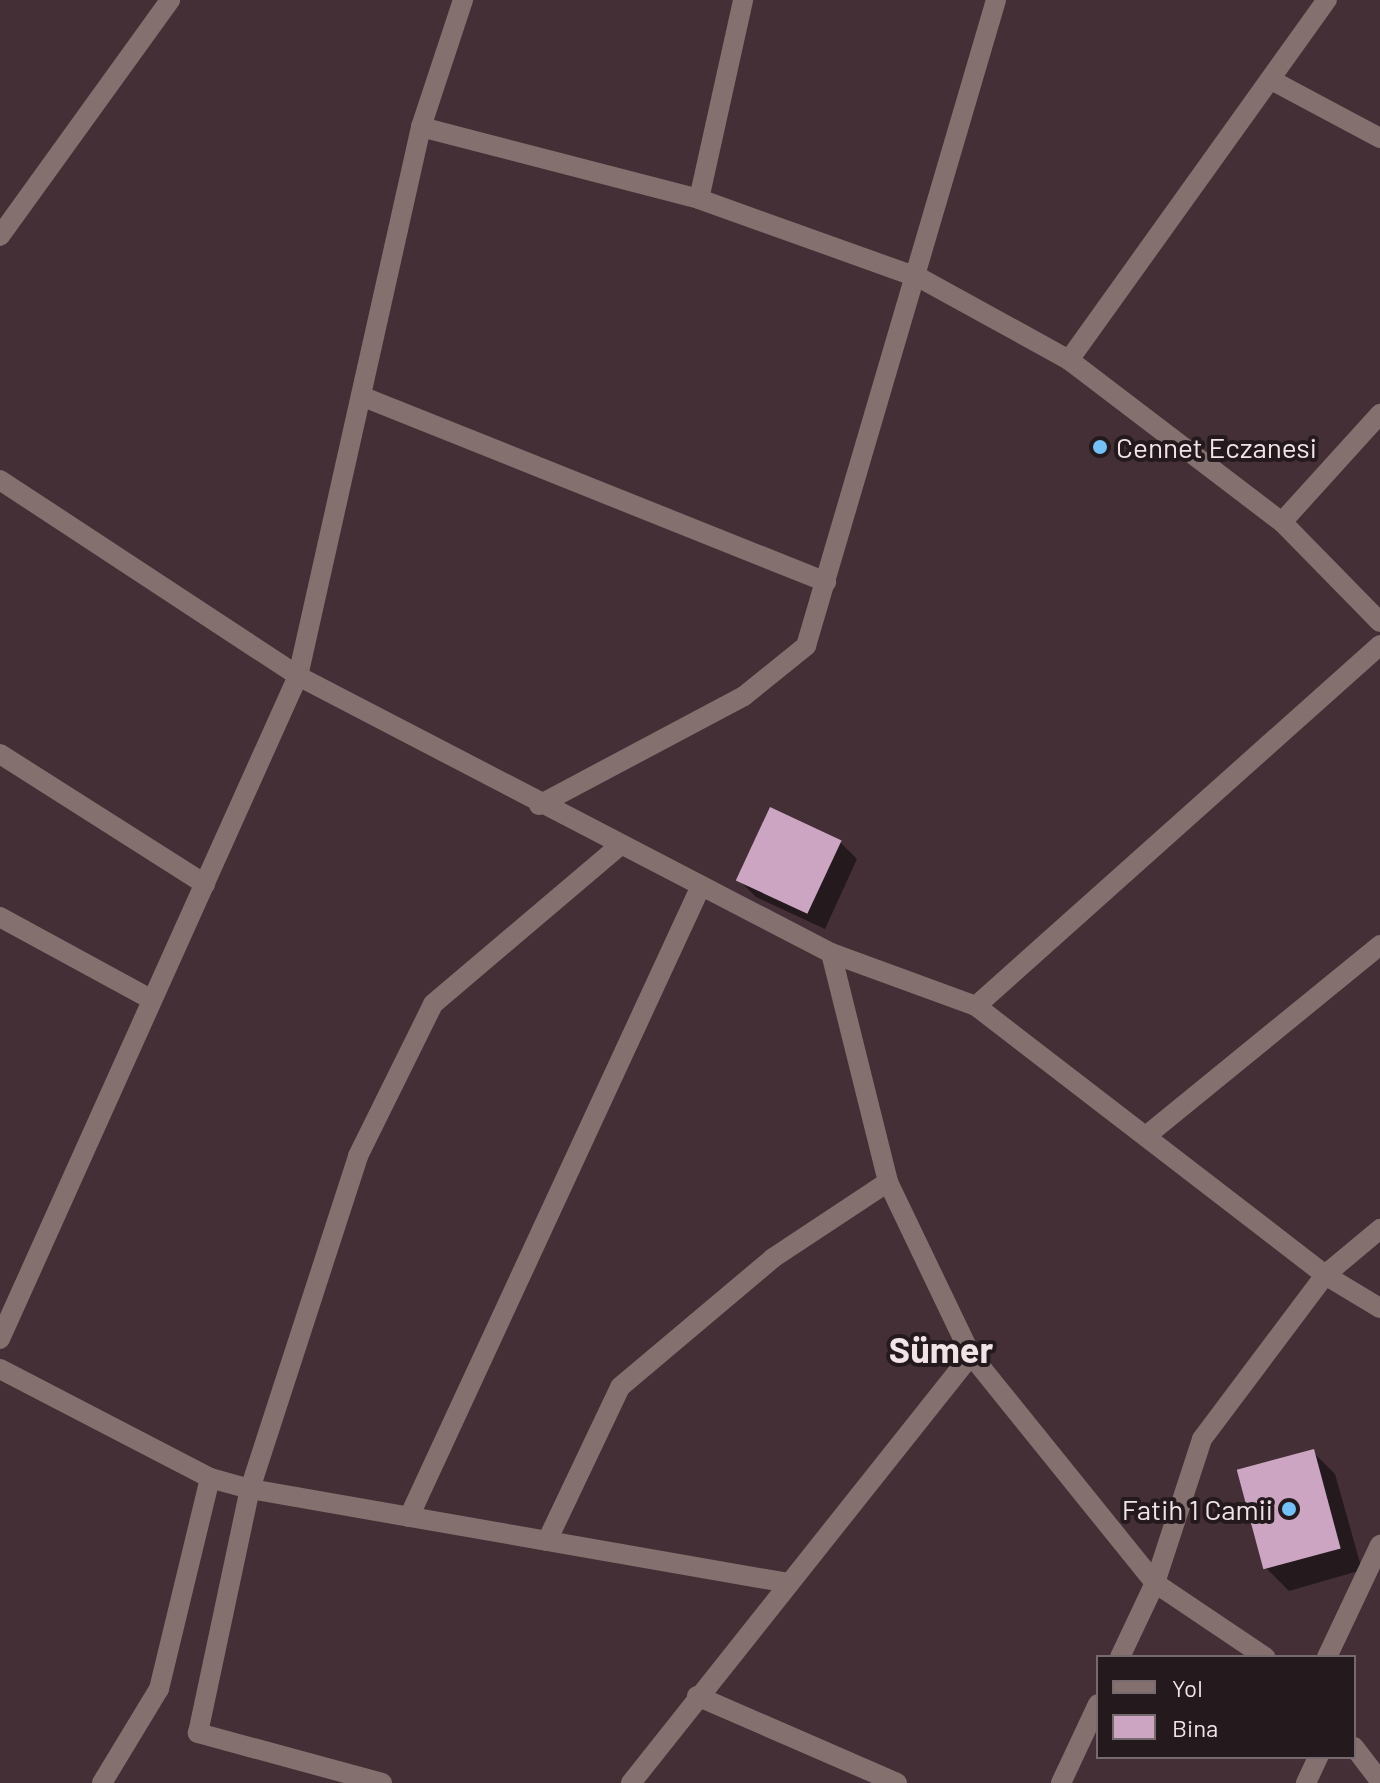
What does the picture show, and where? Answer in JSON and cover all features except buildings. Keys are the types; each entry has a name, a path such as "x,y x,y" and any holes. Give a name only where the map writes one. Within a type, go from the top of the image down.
{"street":[{"path":"0,236 170,0"},
{"path":"0,1339 298,676 421,127 463,0"},
{"path":"699,199 743,0"},
{"path":"539,805 744,696 806,646 920,278 996,0"},
{"path":"1069,360 1275,82 1327,0"},
{"path":"1275,82 1380,138"},
{"path":"421,127 699,199 920,278 1069,360 1282,522 1380,622"},
{"path":"361,396 826,582"},
{"path":"1282,522 1380,414"},
{"path":"0,480 298,676 539,805 831,953 976,1006 1325,1275 1380,1308"},
{"path":"976,1006 1380,645"},
{"path":"0,754 205,884"},
{"path":"382,1783 198,1733 250,1489 358,1156 433,1004 619,846"},
{"path":"409,1517 700,888"},
{"path":"0,917 152,1000"},
{"path":"1146,1136 1380,945"},
{"path":"831,953 888,1182 971,1355 1155,1583 1262,1655"},
{"path":"547,1541 620,1387 773,1258 888,1182"},
{"path":"1121,1655 1155,1583 1202,1439 1325,1275 1380,1229"},
{"path":"631,1783 697,1696 971,1355"},
{"path":"0,1369 210,1478 250,1489 788,1583"},
{"path":"102,1783 159,1689 210,1478"},
{"path":"1328,1655 1380,1545"},
{"path":"697,1696 897,1783"},
{"path":"1061,1783 1096,1708"},
{"path":"1356,1750 1380,1781"},
{"path":"1306,1783 1317,1759"}],"place":[{"name":"Cennet Eczanesi","path":"1100,447"},
{"name":"Fatih 1 Camii","path":"1289,1509"}],"district":[{"name":"Sümer","path":"941,1349"}]}
